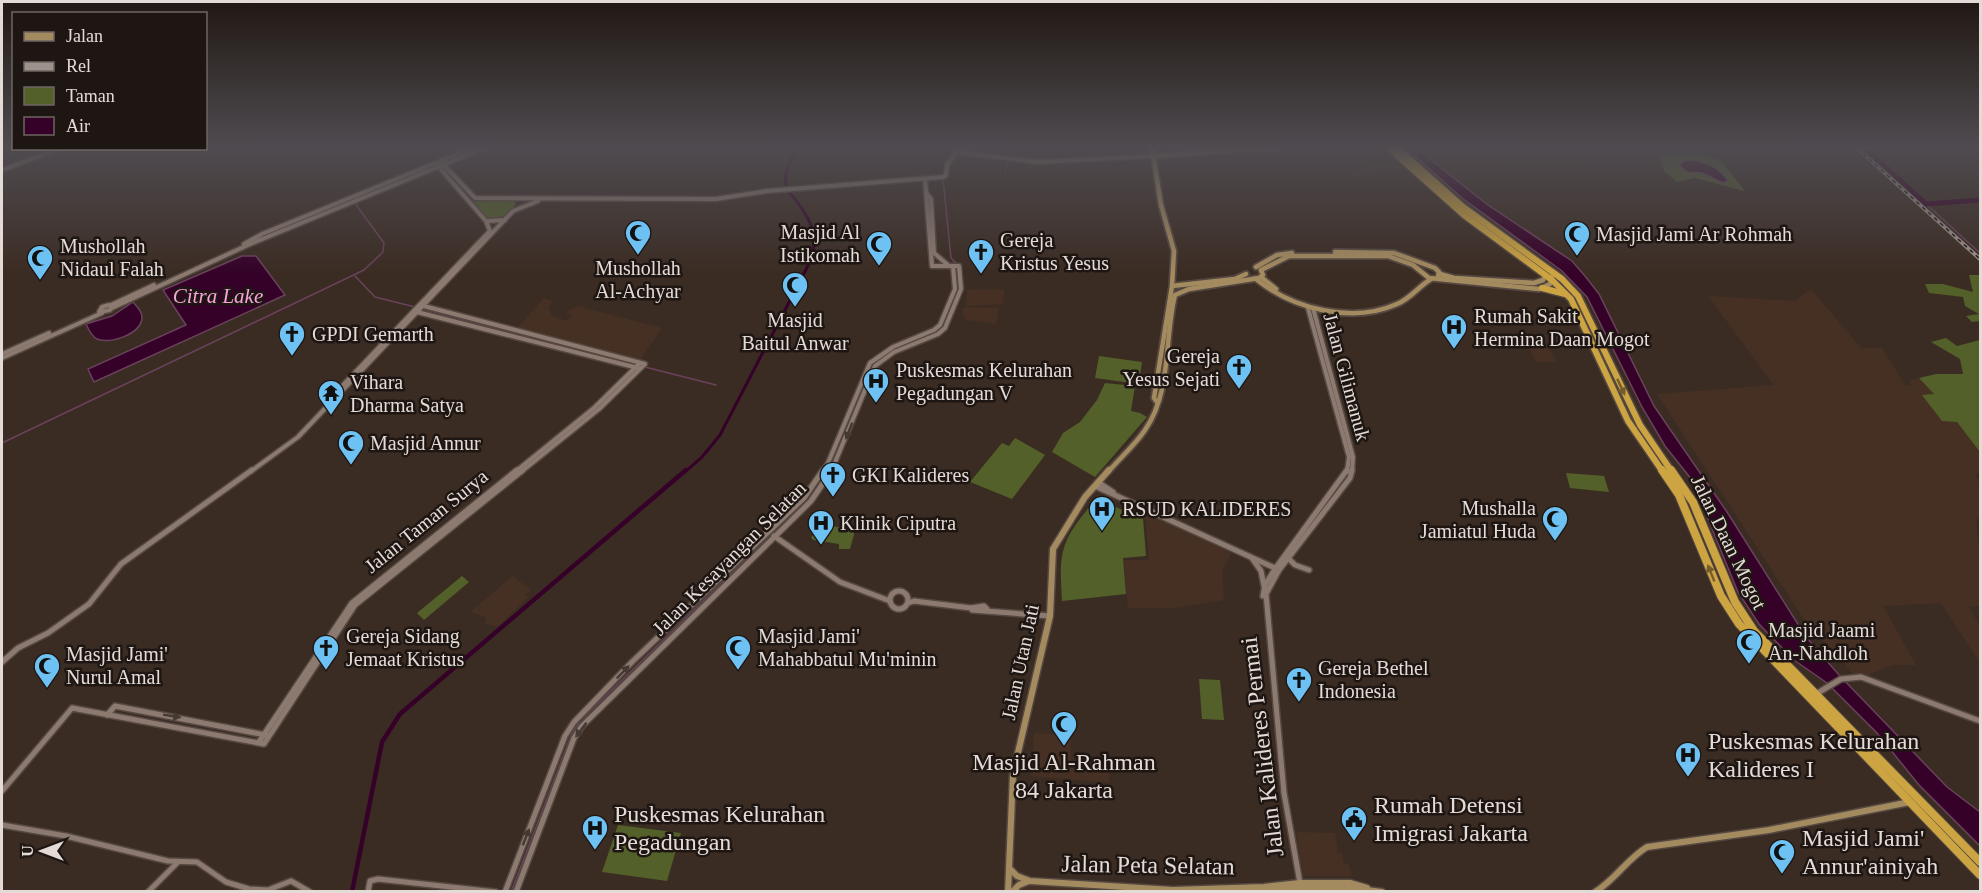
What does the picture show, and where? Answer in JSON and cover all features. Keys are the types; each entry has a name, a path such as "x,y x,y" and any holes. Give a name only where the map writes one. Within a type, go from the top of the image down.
{"highway":[{"name":"Jalan Daan Mogot","path":"1440,190 1498,241 1567,284 1578,296 1631,426 1679,495 1721,596 1742,626 1900,790 1905,803"},
{"name":"Jalan Daan Mogot","path":"1546,272 1569,298 1602,353 1640,425 1693,502 1729,591 1754,631 1820,691 1978,859"},
{"path":"1542,288 1560,292 1569,298"},
{"path":"1742,614 1742,626 1754,631"},
{"path":"1905,803 1920,806 1978,859"},
{"path":"1905,803 1931,831 1944,838 1980,874"}],"main road":[{"name":"Jalan Utan Jati","path":"1010,891 1013,774 1050,616 1053,549 1072,514 1145,431 1152,421 1157,402 1174,285 1173,246 1158,190"},
{"path":"1259,268 1284,253 1394,253 1435,268 1437,276"},
{"path":"1246,274 1248,268 1259,268 1286,257 1393,257 1421,270 1425,279"},
{"path":"1421,270 1429,266"},
{"path":"1234,283 1257,278 1263,273 1259,268"},
{"path":"1515,285 1544,280 1546,272"},
{"path":"1174,285 1237,278 1246,274 1310,308"},
{"path":"1234,283 1263,285 1310,308 1358,311 1384,310 1409,298 1425,279 1437,276 1454,282 1542,288 1550,284 1552,280"},
{"path":"1257,278 1263,285"},
{"name":"Jalan Utan Jati","path":"1158,390 1175,294 1234,283"},
{"path":"1595,891 1606,885 1636,854 1647,847 1769,830 1905,803"},
{"name":"Jalan Peta Selatan","path":"1009,868 1019,877 1030,881 1158,890 1264,887 1299,883 1350,883 1366,888"},
{"path":"1010,891 1030,881"},
{"name":"Jalan Peta Selatan","path":"1264,887 1272,889 1366,888 1382,891"}],"street":[{"path":"2,356 101,312 252,239 376,190"},
{"path":"111,307 250,244 382,190"},
{"path":"419,308 491,227 460,190"},
{"path":"464,190 471,197 485,199 687,200 718,199 783,190"},
{"path":"926,190 932,264 953,266"},
{"path":"927,194 931,198 934,253 953,266"},
{"path":"473,207 477,201 485,199"},
{"path":"514,199 518,202 517,208"},
{"path":"2,662 18,648 48,633 89,604 121,564 275,456 298,437 329,403 329,400 517,208 543,199"},
{"path":"486,221 505,220"},
{"name":"Jalan Kesayangan Selatan","path":"516,891 567,757 582,726 772,535 811,501 829,475 875,366 894,352 936,335 945,328 961,289 953,266"},
{"path":"419,308 641,366"},
{"path":"419,308 641,366"},
{"name":"Jalan Gilimanuk","path":"1264,596 1277,569 1289,559 1350,478 1354,465 1341,407 1310,308"},
{"name":"Jalan Gilimanuk","path":"1265,606 1264,588 1346,474 1349,464 1310,308"},
{"name":"Jalan Taman Surya","path":"2,791 72,708 264,744 267,735 352,603 594,408 641,366"},
{"path":"1097,484 1120,497 1277,569"},
{"path":"505,891 565,736 574,722 632,662 772,535 840,582 883,599 890,599"},
{"path":"1251,556 1261,571 1264,588"},
{"path":"1289,559 1295,565 1309,570"},
{"path":"890,599 895,592 902,591 907,594 910,601"},
{"path":"890,599 897,608 910,601 971,608 972,610 987,609 1050,616"},
{"name":"Jalan Kalideres Permai","path":"1265,606 1284,793 1299,883"},
{"path":"1820,691 1842,677 1852,674 1980,721"},
{"name":"Jalan Taman Surya","path":"107,715 115,706 267,735"},
{"path":"2,825 53,833 124,852 178,862 197,862 226,882 249,889 268,890 291,881 306,891"},
{"path":"148,891 178,862"},
{"path":"368,891 370,881 378,879 496,891"}],"shaded area":[{"path":"1004,289 1003,304 966,306 967,290"},
{"path":"1811,289 1861,348 1882,348 1905,385 1912,386 1910,380 1919,378 1935,395 1923,395 1957,422 1980,452 1980,473 1975,473 1980,487 1980,519 1976,519 1978,542 1980,543 1980,606 1968,606 1980,626 1980,663 1941,603 1883,606 1916,665 1893,665 1858,679 1805,621 1657,394 1774,385 1708,296 1795,301"},
{"path":"544,298 552,301 548,309 551,316 567,321 572,315 566,313 577,306 662,328 636,365 513,333"},
{"path":"963,307 999,308 996,324 967,320 963,316"},
{"path":"1523,335 1541,335 1557,362 1536,362"},
{"path":"1145,511 1231,553 1222,571 1224,600 1175,608 1128,608 1124,560 1149,560"},
{"path":"513,576 531,590 524,595 529,597 497,627 485,624 487,618 470,612"},
{"path":"1034,733 1070,736 1071,760 1110,761 1109,783 1031,776"},
{"path":"1296,832 1335,833 1338,853 1342,853 1344,863 1349,864 1352,876 1303,876"},
{"path":"1036,882 1132,891 1008,892 1013,883"}],"green space":[{"path":"471,198 513,200 516,204 504,219 487,219"},
{"path":"1969,275 1980,275 1980,321 1972,322 1966,316 1979,314 1965,306 1963,297 1929,293 1925,284 1943,284 1973,292"},
{"path":"1946,338 1957,346 1980,340 1980,452 1957,422 1942,421 1922,395 1934,394 1919,378 1936,374 1963,374 1960,359 1931,342"},
{"path":"1099,356 1142,362 1139,384 1095,378"},
{"path":"1105,383 1135,386 1131,411 1147,417 1095,477 1052,452 1063,433 1080,422 1097,400"},
{"path":"1015,438 1045,455 1012,499 970,482 1002,443 1009,446"},
{"path":"1566,473 1604,476 1609,492 1570,488"},
{"path":"1109,504 1143,519 1146,556 1123,558 1126,594 1062,601 1061,571 1067,539 1091,505"},
{"path":"824,524 855,531 850,549 839,549 839,544 813,540 811,537"},
{"path":"462,576 469,582 424,620 417,613"},
{"path":"1199,679 1220,680 1224,720 1202,719"},
{"path":"618,825 681,833 667,881 602,872"}],"water":[{"path":"1453,190 1469,190 1572,261 1585,276 1599,294 1654,406 1727,512 1806,637 1839,675 1947,787 1980,812 1980,846 1919,785 1877,733 1827,683 1794,660 1759,624 1738,592 1692,480 1665,446 1642,407 1587,297 1562,271"},
{"name":"Citra Lake","path":"242,256 256,256 285,295 94,382 88,369 186,325 163,290"},
{"name":"Citra Lake","path":"133,302 142,316 136,330 123,337 109,340 97,339 92,335 86,324 112,316"}],"waterway":[{"path":"685,472 702,457 720,435 813,256 812,228 789,190"},
{"path":"944,190 951,258 957,264"},
{"path":"1910,190 1926,204 1980,200"},
{"path":"2,443 364,270 383,252 384,243 354,202"},
{"path":"1926,204 1980,253"},
{"path":"355,276 375,297 415,307"},
{"path":"934,332 940,327 951,308 958,278"},
{"path":"423,309 636,365"},
{"path":"645,367 716,385"},
{"path":"846,432 866,377"},
{"path":"511,892 572,733 580,721 806,501 833,464"},
{"path":"352,892 382,742 400,714 686,470"}],"railway":[{"path":"1903,190 1980,259"}],"place":[{"name":"Mushollah Al-Achyar","path":"638,256"},
{"name":"Masjid Jami Ar Rohmah","path":"1577,257"},
{"name":"Masjid Al Istikomah","path":"879,267"},
{"name":"Gereja Kristus Yesus","path":"981,275"},
{"name":"Mushollah Nidaul Falah","path":"40,281"},
{"name":"Masjid Baitul Anwar","path":"795,308"},
{"name":"Rumah Sakit Hermina Daan Mogot","path":"1454,350"},
{"name":"GPDI Gemarth","path":"292,357"},
{"name":"Gereja Yesus Sejati","path":"1239,390"},
{"name":"Puskesmas Kelurahan Pegadungan V","path":"876,404"},
{"name":"Vihara Dharma Satya","path":"331,416"},
{"name":"Masjid Annur","path":"351,466"},
{"name":"GKI Kalideres","path":"833,498"},
{"name":"RSUD KALIDERES","path":"1102,532"},
{"name":"Mushalla Jamiatul Huda","path":"1555,542"},
{"name":"Klinik Ciputra","path":"821,546"},
{"name":"Masjid Jaami An-Nahdloh","path":"1749,665"},
{"name":"Gereja Sidang Jemaat Kristus","path":"326,671"},
{"name":"Masjid Jami' Mahabbatul Mu'minin","path":"738,671"},
{"name":"Masjid Jami' Nurul Amal","path":"47,689"},
{"name":"Gereja Bethel Indonesia","path":"1299,703"},
{"name":"Masjid Al-Rahman 84 Jakarta","path":"1064,747"},
{"name":"Puskesmas Kelurahan Kalideres I","path":"1688,778"},
{"name":"Rumah Detensi Imigrasi Jakarta","path":"1354,842"},
{"name":"Puskesmas Kelurahan Pegadungan","path":"595,851"},
{"name":"Masjid Jami' Annur'ainiyah","path":"1782,875"}]}
